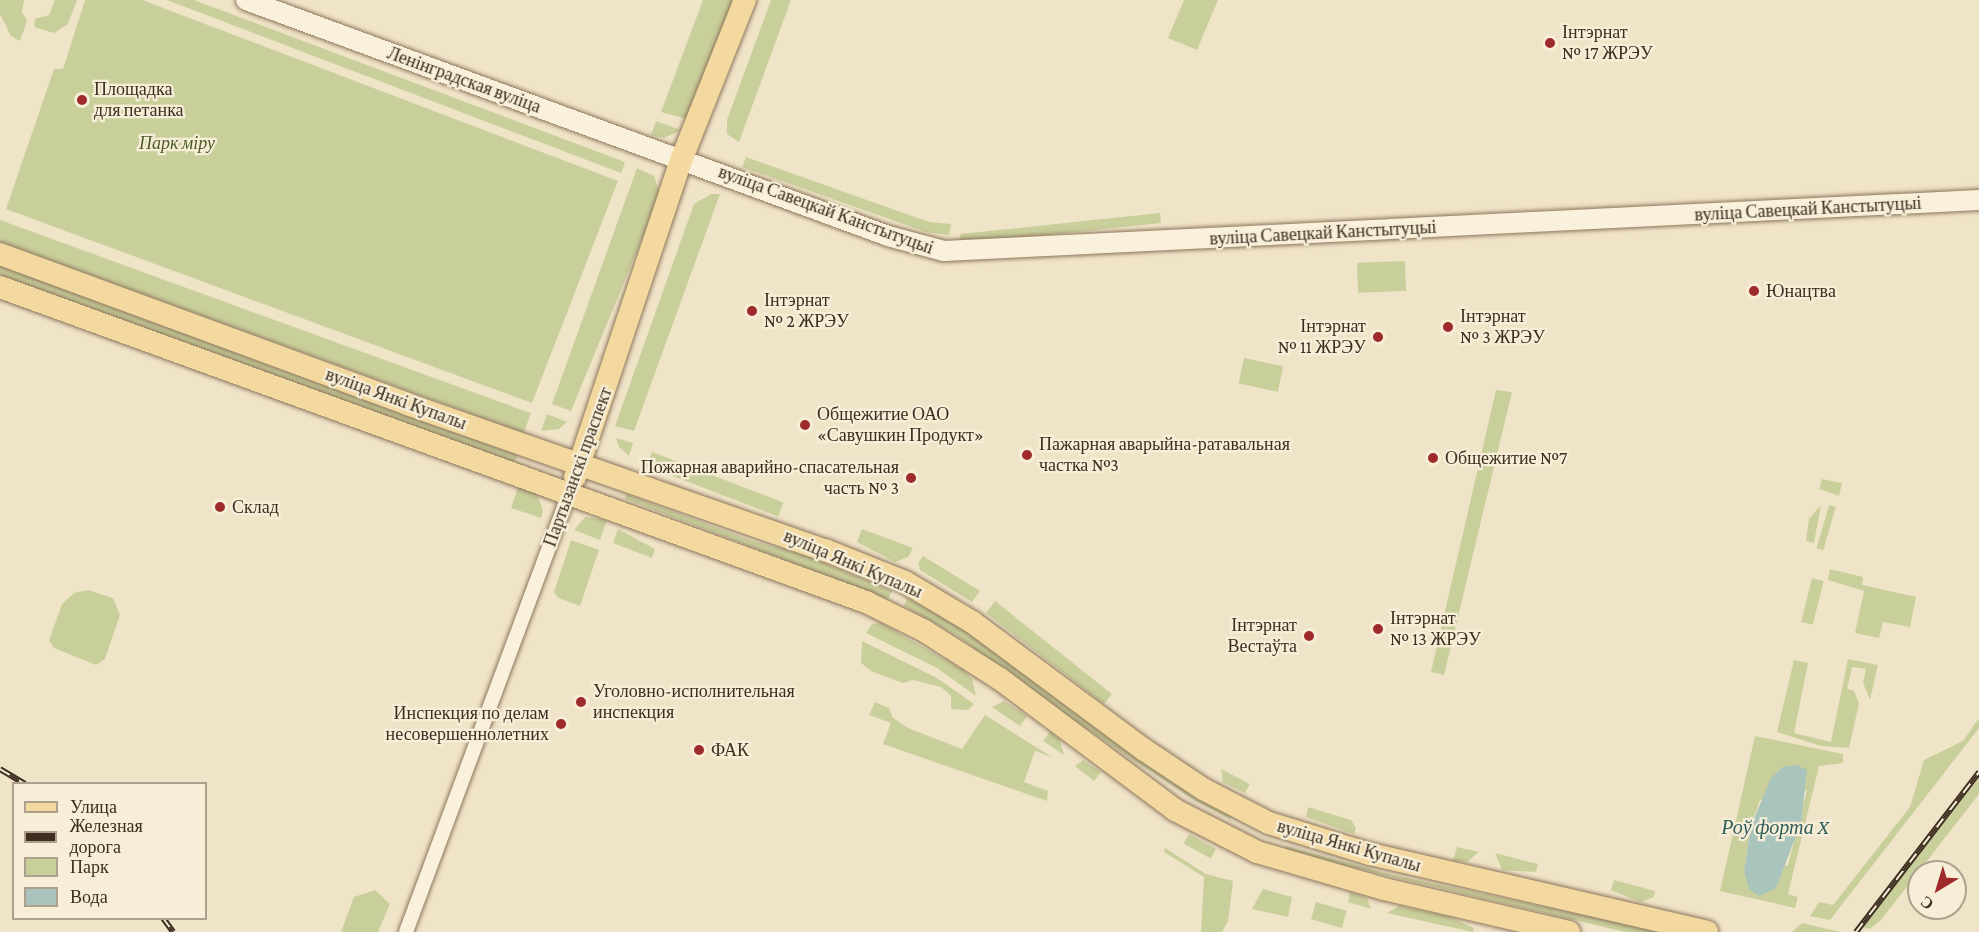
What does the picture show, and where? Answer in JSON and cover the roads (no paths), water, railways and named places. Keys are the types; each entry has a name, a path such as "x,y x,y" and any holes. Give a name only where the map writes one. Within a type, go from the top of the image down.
{"main road":[{"name":"Ленінградская вуліца","path":"246,0 682,158"},
{"name":"Партызанскі праспект","path":"569,493 682,158 745,0"},
{"name":"вуліца Савецкай Канстытуцыі","path":"682,158 888,236 944,251 1979,200"},
{"name":"вуліца Янкі Купалы","path":"0,254 825,550 905,582 972,622 1151,754 1203,789 1269,823 1370,854 1707,932"},
{"name":"вуліца Янкі Купалы","path":"0,287 794,574 923,630 1000,679 1175,810 1257,852 1384,889 1569,932"},
{"path":"1257,852 1269,823"}],"street":[{"name":"Партызанскі праспект","path":"405,932 569,493"}],"water":[{"name":"Роў форта X","path":"1797,765 1807,770 1801,823 1776,888 1759,896 1749,889 1744,871 1751,826 1771,778 1783,767"}],"railway":[{"path":"0,769 22,782"},
{"path":"1856,932 1979,772"},
{"path":"164,920 173,932"}],"place":[{"name":"Інтэрнат № 17 ЖРЭУ","path":"1550,43"},
{"name":"Площадка для петанка","path":"82,100"},
{"name":"Юнацтва","path":"1754,291"},
{"name":"Інтэрнат № 2 ЖРЭУ","path":"752,311"},
{"name":"Інтэрнат № 3 ЖРЭУ","path":"1448,327"},
{"name":"Інтэрнат № 11 ЖРЭУ","path":"1378,337"},
{"name":"Общежитие ОАО «Савушкин Продукт»","path":"805,425"},
{"name":"Пажарная аварыйна-ратавальная частка №3","path":"1027,455"},
{"name":"Общежитие №7","path":"1433,458"},
{"name":"Пожарная аварийно-спасательная часть № 3","path":"911,478"},
{"name":"Склад","path":"220,507"},
{"name":"Інтэрнат № 13 ЖРЭУ","path":"1378,629"},
{"name":"Інтэрнат Вестаўта","path":"1309,636"},
{"name":"Уголовно-исполнительная инспекция","path":"581,702"},
{"name":"Инспекция по делам несовершеннолетних","path":"561,724"},
{"name":"ФАК","path":"699,750"}],"park label":[{"name":"Парк міру","path":"177,143"}]}
